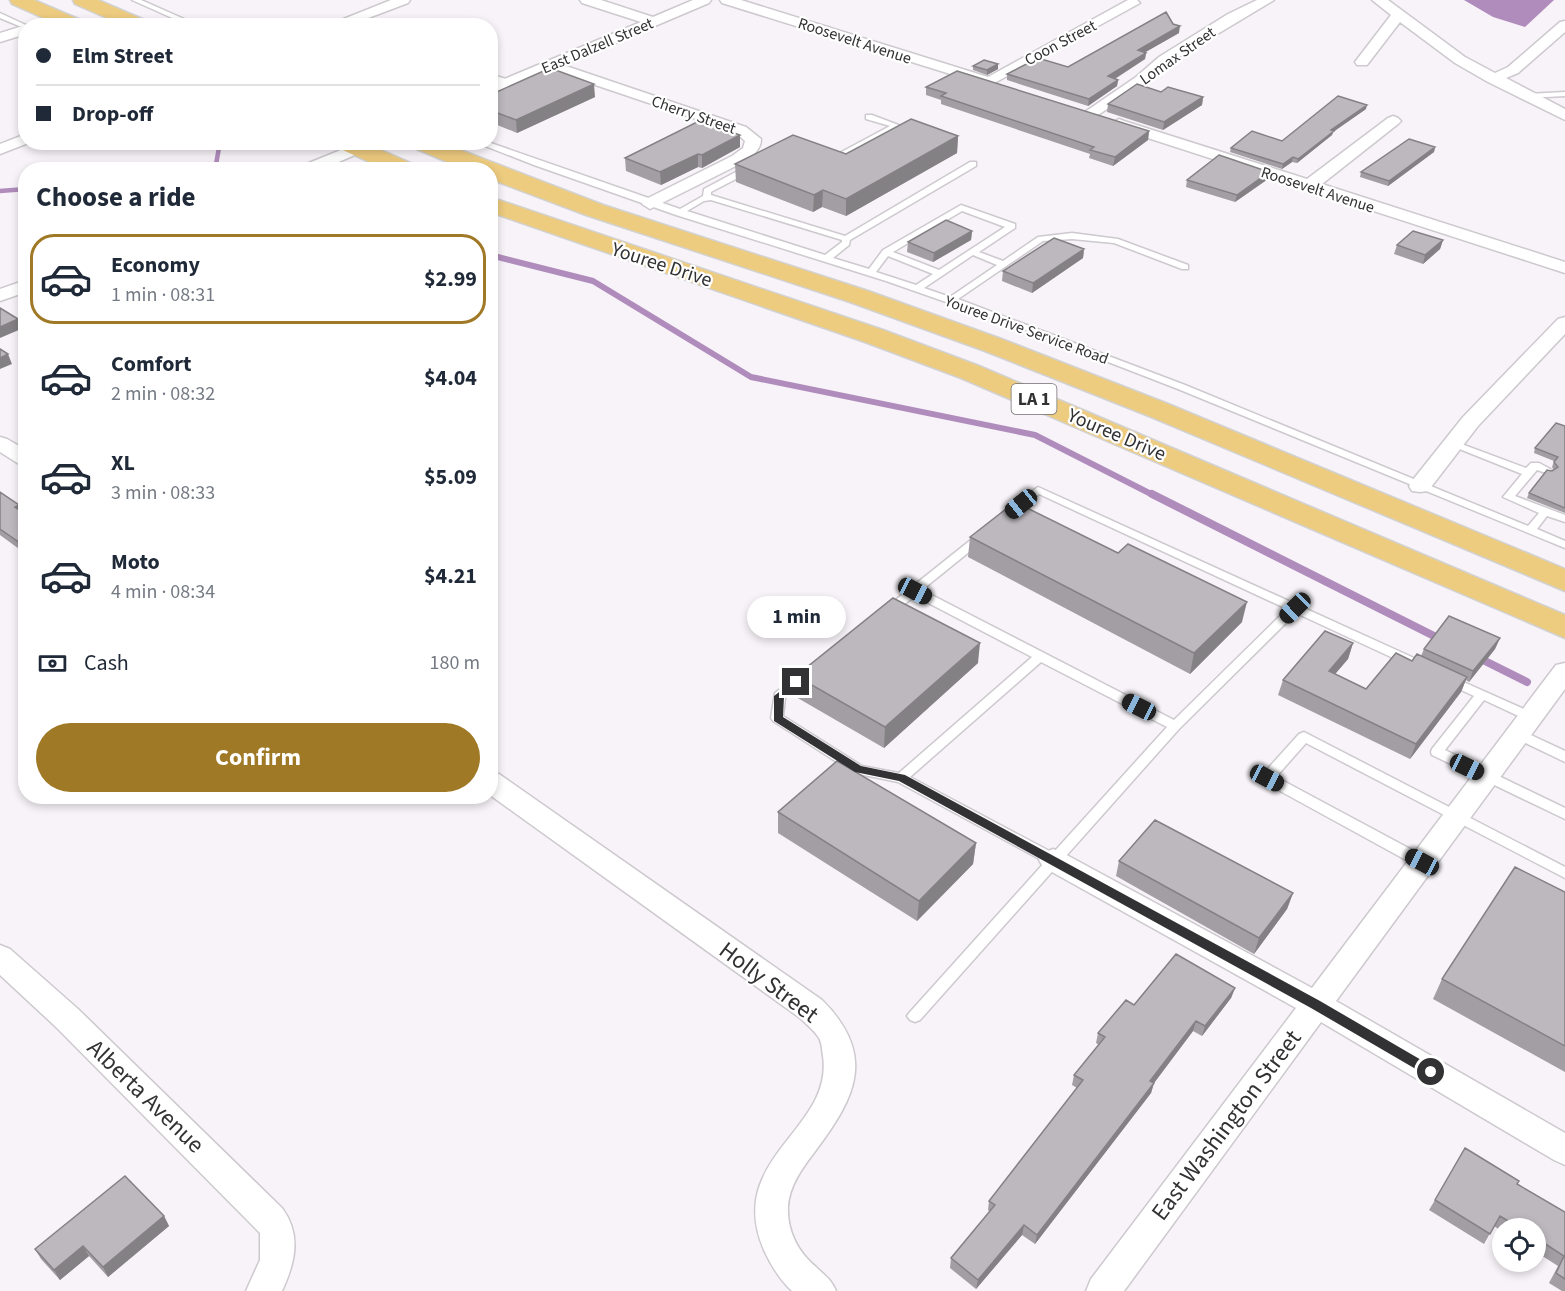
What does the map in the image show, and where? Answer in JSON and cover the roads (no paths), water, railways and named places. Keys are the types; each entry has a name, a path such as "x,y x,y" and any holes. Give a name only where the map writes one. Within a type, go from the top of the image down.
{"main road":[{"path":"19,0 61,18"},
{"path":"82,0 124,18"},
{"path":"369,150 392,162"},
{"path":"439,150 467,162"},
{"name":"Youree Drive","path":"498,174 617,217 909,314 1015,353 1565,581"},
{"name":"Youree Drive","path":"498,207 842,325 970,372 1565,627"}],"street":[{"path":"358,18 403,0"},
{"path":"587,0 653,21"},
{"name":"East Dalzell Street","path":"498,88 704,0"},
{"name":"Roosevelt Avenue","path":"728,0 1011,89"},
{"name":"Lomax Street","path":"1090,114 1141,80 1173,54 1225,22 1267,0"},
{"path":"1379,0 1447,51 1493,79 1565,115"},
{"name":"Coon Street","path":"989,82 1132,3"},
{"path":"1362,62 1400,14"},
{"path":"1493,79 1513,70 1565,25"},
{"path":"0,38 18,31"},
{"name":"Cherry Street","path":"549,65 741,130 753,139 750,149 738,159 650,204"},
{"name":"Roosevelt Avenue","path":"1073,108 1565,268"},
{"path":"1309,186 1394,121"},
{"path":"0,149 18,142"},
{"path":"321,162 346,150"},
{"path":"0,296 18,288"},
{"path":"1420,486 1498,390 1565,323"},
{"path":"2,444 18,439"},
{"path":"2,444 18,455"},
{"name":"East Washington Street","path":"1103,1291 1565,671"},
{"name":"Holly Street","path":"498,787 811,1009 831,1031 841,1058 840,1087 825,1114 784,1166 773,1190 771,1223 782,1255 805,1282 819,1291"},
{"path":"1053,860 1315,1004 1565,1150"},
{"name":"Alberta Avenue","path":"0,957 67,1018 260,1208 276,1228 279,1255 268,1285 263,1291"}],"lane":[{"path":"135,0 178,18"},
{"path":"0,15 18,24"},
{"path":"498,79 509,83"},
{"path":"1527,96 1565,94"},
{"path":"826,156 835,159 897,126 869,117"},
{"name":"Youree Drive Service Road","path":"498,149 577,180 951,300 1117,362 1565,544"},
{"path":"826,259 842,248 846,239 973,164"},
{"path":"707,196 707,191 754,166"},
{"path":"679,213 707,196 846,239"},
{"path":"871,273 886,252 961,208 1012,226 916,288"},
{"path":"951,300 1041,239 1072,236 1115,241 1185,267"},
{"path":"886,252 939,273"},
{"path":"972,252 1005,264"},
{"path":"1452,444 1529,473"},
{"path":"1549,471 1535,465 1508,497 1565,519"},
{"path":"879,619 1038,490 1419,665"},
{"path":"1530,530 1545,512"},
{"path":"915,591 1175,726"},
{"path":"915,1016 1175,726 1295,608"},
{"path":"901,778 1040,656"},
{"path":"815,668 779,696 777,718 859,770 901,778 1053,860"},
{"path":"1440,675 1482,694 1565,757"},
{"path":"1482,694 1437,752 1565,814"},
{"path":"1422,862 1267,778 1304,737 1565,873"}],"waterway":[{"path":"216,162 219,150"},
{"path":"0,191 18,190"},
{"path":"498,257 593,281 751,377 1035,435 1155,496"},
{"path":"1152,494 1442,640"},
{"path":"1477,657 1527,682"}]}
